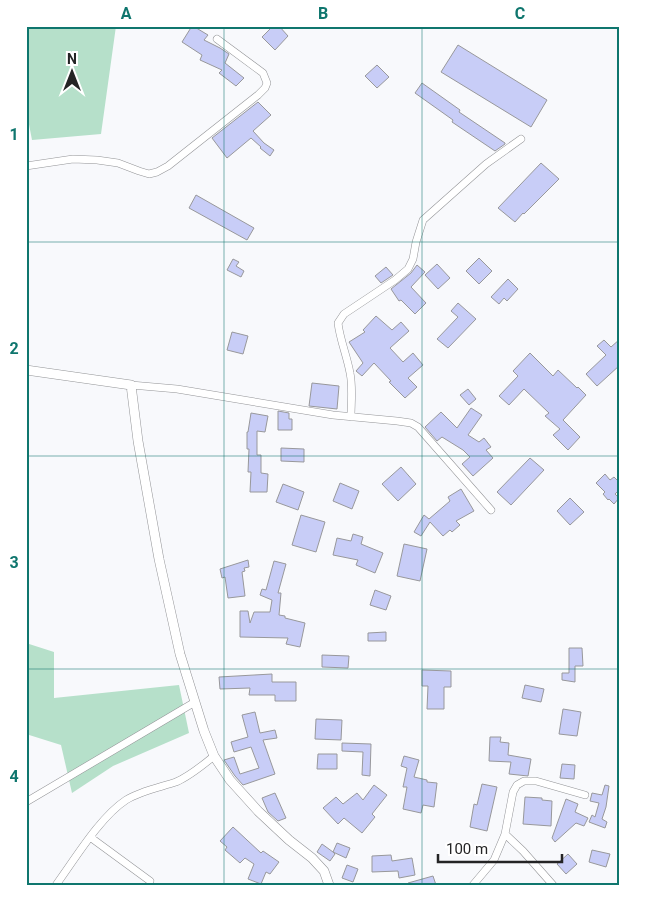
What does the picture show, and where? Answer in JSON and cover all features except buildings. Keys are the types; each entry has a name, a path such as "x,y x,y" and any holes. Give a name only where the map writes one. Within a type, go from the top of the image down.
{"street":[{"path":"26,166 73,159 97,160 118,163 149,174 168,166 265,88 266,83 262,74 217,39"},
{"path":"351,417 351,375 338,323 344,314 408,269 413,259 423,220 486,164 521,139"},
{"path":"26,370 131,385 177,389 333,415 411,423 418,427 491,510"},
{"path":"131,385 138,441 159,559 180,654 204,731 214,756 230,780 258,812 312,858 324,871 329,885"},
{"path":"26,802 195,702"},
{"path":"56,885 110,812 127,799 178,781 214,756"},
{"path":"473,885 494,860 505,834 513,792 517,785 524,781 536,781 585,795"},
{"path":"505,834 553,885"},
{"path":"90,837 150,881"}],"green space":[{"path":"26,26 116,26 101,134 32,140 26,109"},
{"path":"26,643 54,652 54,698 179,685 189,733 113,766 72,793 61,745 26,734"}]}
